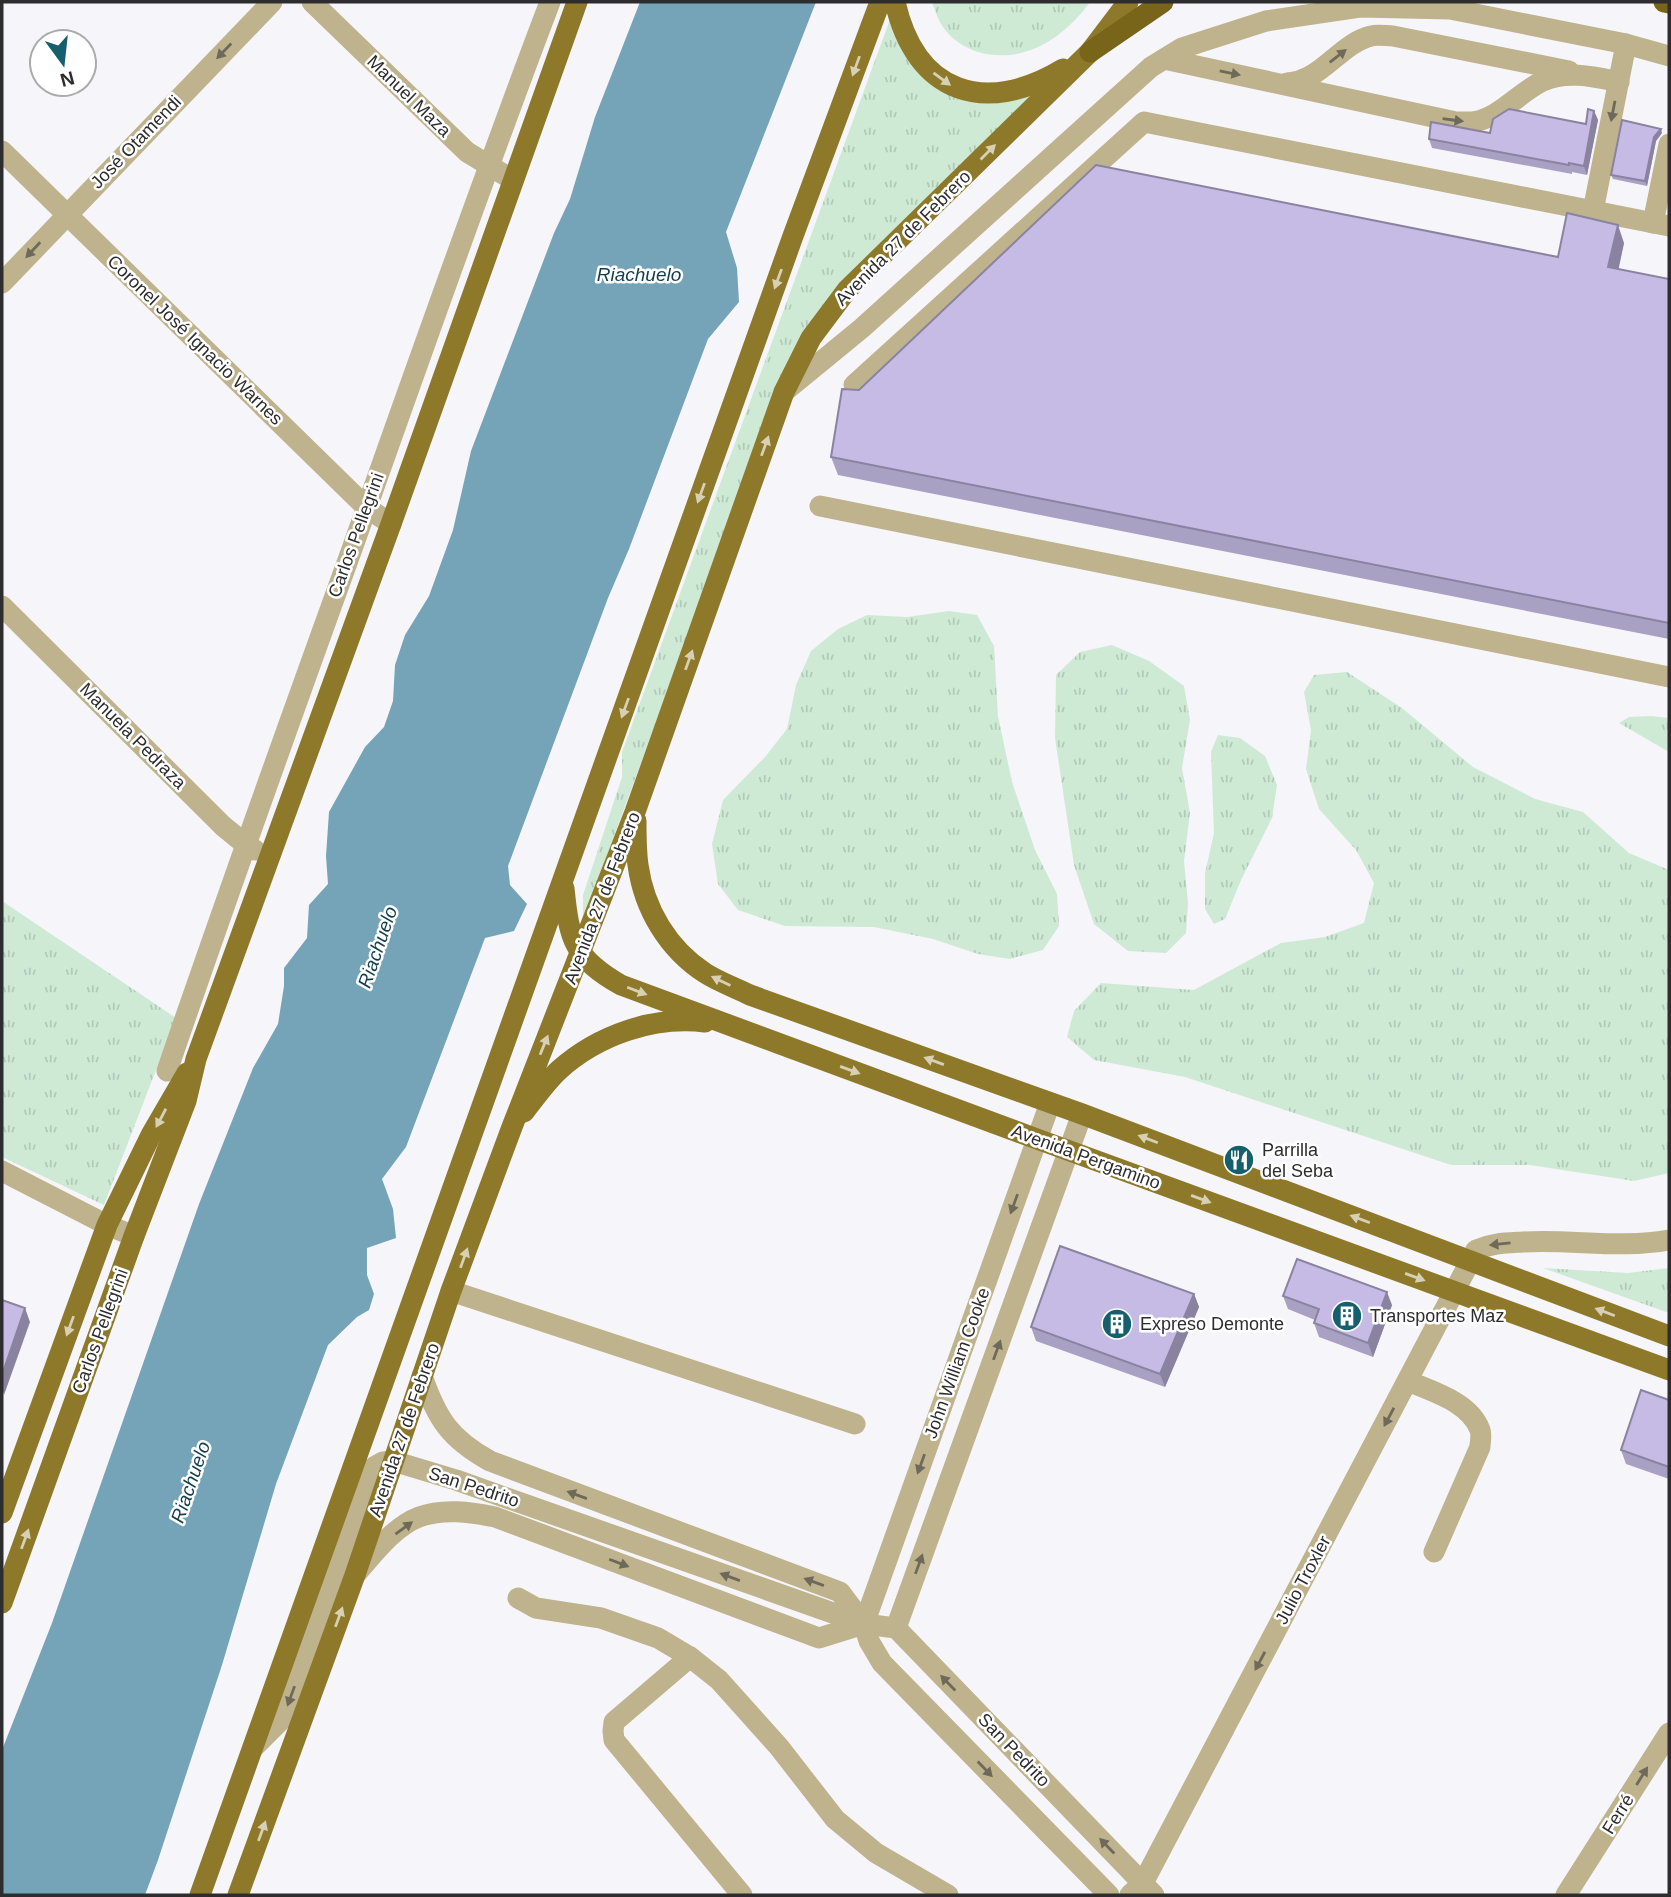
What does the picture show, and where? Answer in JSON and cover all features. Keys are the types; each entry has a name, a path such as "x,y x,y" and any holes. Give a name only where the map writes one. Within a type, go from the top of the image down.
{"highway":[{"path":"1090,52 1163,2"},
{"path":"1664,2 1669,3"}],"main road":[{"name":"Carlos Pellegrini","path":"4,1591 186,1101 196,1059 391,524 576,2"},
{"name":"Avenida 27 de Febrero","path":"200,1895 793,236 880,2"},
{"path":"895,2 905,34 921,61 946,83 963,90 983,94 1012,91 1046,79 1090,52"},
{"name":"Avenida 27 de Febrero","path":"238,1895 355,1575 451,1291 635,812 784,392 811,338 848,290 1090,52 1128,2"},
{"path":"635,812 638,865 643,890 652,913 663,934 683,955 706,973 750,995 1082,1114 1669,1336"},
{"name":"Avenida Pergamino","path":"563,882 572,937 580,954 601,974 621,985 1669,1370"},
{"path":"512,1127 559,1071 587,1049 620,1033 655,1023 691,1021 727,1025"},
{"name":"Carlos Pellegrini","path":"2,1513 107,1225 173,1094 196,1059"}],"street":[{"name":"José Otamendi","path":"2,283 272,2"},
{"name":"Manuel Maza","path":"312,2 467,152 513,180"},
{"name":"Carlos Pellegrini","path":"167,1071 245,844 550,2"},
{"path":"784,392 862,328 1152,67 1182,48 1266,21 1360,7 1450,9 1626,44 1669,56"},
{"path":"1278,83 1298,82 1312,76 1356,42 1373,35 1393,36 1619,82"},
{"path":"1593,211 1626,44"},
{"path":"1164,59 1456,122 1474,122 1491,116 1544,81 1564,75 1588,75"},
{"path":"854,385 1144,122 1661,225 1669,144"},
{"name":"Coronel José Ignacio Warnes","path":"2,151 366,507 391,524"},
{"path":"820,506 1669,677"},
{"name":"Manuela Pedraza","path":"2,606 223,826 245,844 269,858"},
{"name":"John William Cooke","path":"864,1624 1050,1103"},
{"name":"John William Cooke","path":"896,1628 1082,1114"},
{"path":"2,1171 134,1236"},
{"path":"1470,1261 1476,1250 1496,1243 1537,1241 1645,1245 1669,1240"},
{"name":"Julio Troxler","path":"1143,1891 1470,1261"},
{"path":"451,1291 855,1424"},
{"name":"San Pedrito","path":"422,1376 436,1412 451,1433 480,1456 508,1469 840,1592 864,1624 869,1641 882,1663 1109,1895"},
{"path":"1408,1381 1453,1400 1469,1413 1481,1431 1480,1447 1434,1552"},
{"path":"254,1747 282,1719 374,1467 393,1461"},
{"name":"San Pedrito","path":"393,1461 456,1479 864,1624 896,1628 1143,1891"},
{"name":"San Pedrito","path":"355,1575 401,1527 420,1517 444,1512 469,1512 495,1517 819,1638 864,1624"},
{"path":"518,1598 536,1608 601,1618 658,1638 690,1657 719,1680 779,1747 835,1819 876,1853 948,1895"},
{"path":"690,1657 614,1722 612,1731 614,1740 742,1895"},
{"name":"Ferré","path":"1566,1895 1669,1733"}],"green space":[{"path":"932,2 1090,2 1068,27 1042,45 1011,55 995,55 978,52 954,39 941,24"},
{"path":"892,14 939,85 1042,89 793,351 583,920 583,895 622,777 622,752"},
{"path":"949,611 977,615 994,646 998,716 1012,782 1035,850 1057,894 1059,926 1043,950 1010,959 978,954 933,939 874,927 785,926 738,910 718,884 712,844 723,800 765,757 787,729 796,685 811,651 838,629 867,615 907,617"},
{"path":"1112,645 1149,661 1184,686 1190,720 1182,768 1190,813 1184,861 1188,903 1186,933 1166,953 1128,951 1094,924 1074,865 1055,738 1056,675 1080,652"},
{"path":"1347,672 1402,708 1473,767 1535,799 1583,812 1629,853 1669,870 1669,1173 1634,1181 1530,1165 1451,1165 1185,1077 1094,1060 1067,1037 1074,1011 1101,983 1194,990 1281,943 1325,937 1364,923 1374,883 1356,850 1319,809 1306,769 1311,730 1304,692 1314,675"},
{"path":"1629,717 1669,718 1669,752 1619,723"},
{"path":"1218,735 1240,738 1265,756 1277,785 1272,818 1225,919 1214,924 1205,909 1205,873 1214,833 1211,752"},
{"path":"2,901 176,1018 104,1205 2,1157"},
{"path":"1543,1268 1628,1273 1669,1268 1669,1313"}],"water":[{"name":"Riachuelo","path":"640,2 816,2 726,232 737,268 739,302 708,339 508,866 510,885 527,904 514,931 485,938 406,1147 382,1179 393,1209 396,1238 367,1248 367,1275 374,1294 369,1310 357,1317 328,1345 276,1484 222,1665 145,1895 2,1895 2,1750 52,1623 199,1204 253,1068 278,1024 284,968 307,938 309,905 328,884 326,856 329,812 365,747 384,727 393,701 395,665 405,635 429,596 453,530 471,451 554,233 570,199 595,117"}],"building":[{"path":"1509,109 1586,124 1588,109 1594,111 1584,166 1429,139 1431,122 1490,133 1493,119"},
{"path":"1622,120 1661,129 1654,137 1645,181 1611,175"},
{"path":"1096,165 1558,257 1567,213 1618,225 1608,267 1669,279 1669,623 831,457 842,389 859,390"},
{"name":"Expreso Demonte","path":"1060,1246 1194,1294 1160,1374 1031,1327"},
{"name":"Transportes Maz","path":"1297,1259 1387,1292 1368,1343 1314,1323 1319,1309 1283,1296"},
{"path":"2,1300 25,1308 2,1375"},
{"path":"1641,1390 1669,1400 1669,1467 1621,1450"}],"place":[{"name":"Parrilla del Seba","path":"1239,1160"},
{"name":"Transportes Maz","path":"1347,1316"},
{"name":"Expreso Demonte","path":"1117,1324"}]}
